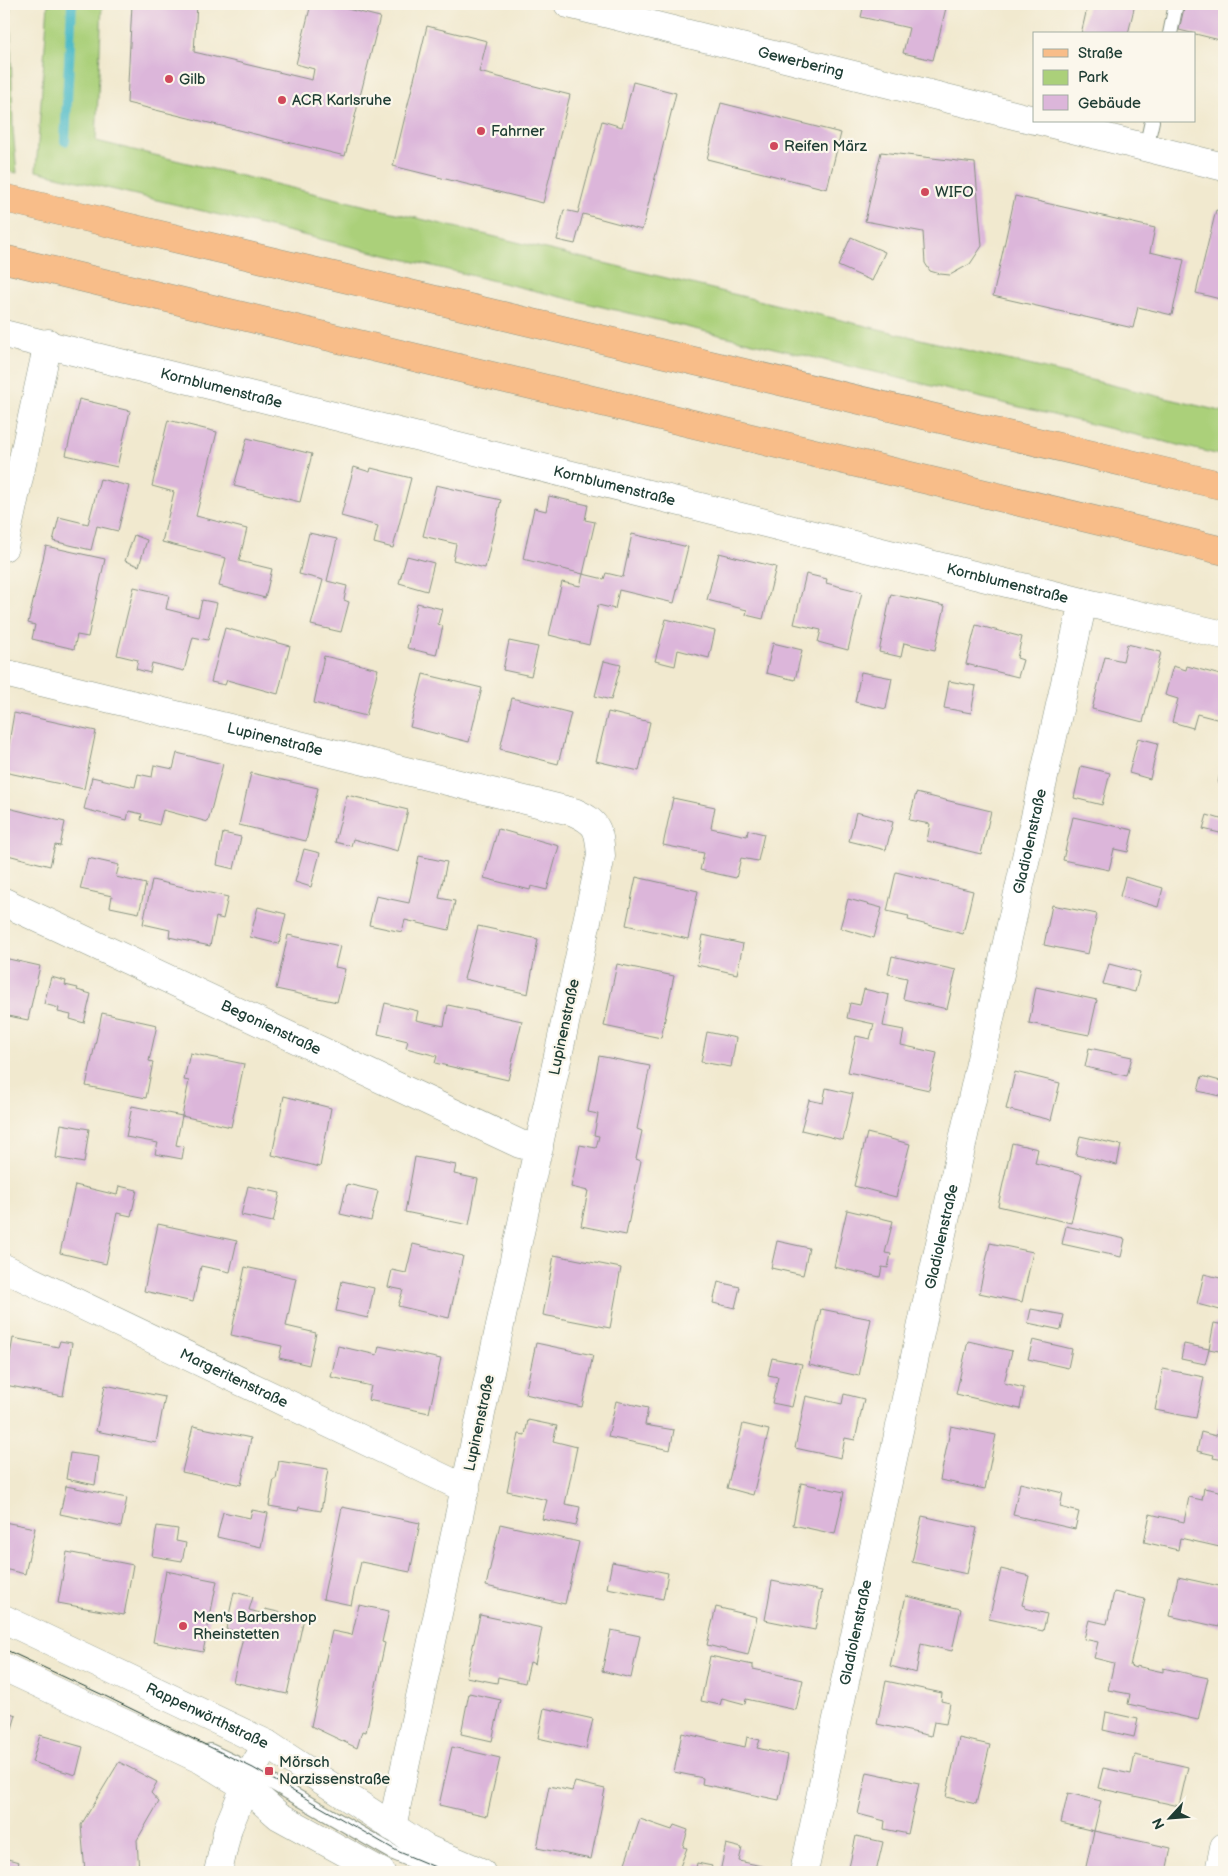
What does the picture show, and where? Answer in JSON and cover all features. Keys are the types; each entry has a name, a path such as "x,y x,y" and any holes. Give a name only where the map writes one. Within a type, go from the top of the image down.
{"main road":[{"path":"4,198 1224,486"},
{"path":"4,260 1224,551"}],"street":[{"name":"Gewerbering","path":"568,4 1033,120"},
{"path":"1044,122 1224,167"},
{"name":"Kornblumenstraße","path":"4,334 48,343 1083,602 1224,635"},
{"path":"4,547 48,343"},
{"name":"Gladiolenstraße","path":"804,1872 923,1320 1083,602"},
{"name":"Lupinenstraße","path":"4,673 574,812 590,819 600,835 601,856 392,1827"},
{"name":"Begonienstraße","path":"4,902 520,1144 538,1148"},
{"name":"Margeritenstraße","path":"4,1268 466,1488"},
{"name":"Rappenwörthstraße","path":"4,1619 267,1744 425,1848 481,1872"},
{"path":"4,1667 202,1760 249,1779 279,1816 381,1872"},
{"path":"218,1872 228,1828 249,1779 267,1744"},
{"path":"1218,1872 1224,1847"}],"lane":[{"path":"1170,32 1176,4"},
{"path":"1146,148 1152,122"},
{"path":"4,1654 153,1723 249,1779 394,1853 439,1872"}],"green space":[{"path":"4,4 10,4 13,130 17,173 4,170"},
{"path":"48,4 102,4 96,141 1224,412 1224,456 36,171"}],"building":[{"name":"ACR Karlsruhe","path":"132,4 197,4 194,52 312,80 314,69 296,64 311,4 327,4 380,17 345,156 127,103"},
{"path":"864,4 947,4 933,60 903,53 909,28 861,17"},
{"path":"1088,4 1135,4 1128,32 1081,32"},
{"path":"1185,4 1224,4 1224,41 1196,34 1196,32 1179,30"},
{"name":"Fahrner","path":"427,26 487,41 479,72 570,95 543,203 393,166"},
{"path":"633,82 676,93 642,230 583,214 575,244 557,240 564,210 578,213 602,121 622,127"},
{"name":"Reifen März","path":"721,103 841,133 827,189 707,159"},
{"name":"WIFO","path":"881,152 975,163 982,246 970,264 950,275 930,271 925,263 923,232 865,221"},
{"path":"1015,196 1155,228 1150,252 1184,260 1172,315 1138,307 1133,328 993,296"},
{"path":"1216,210 1224,212 1224,300 1196,293"},
{"path":"851,237 885,252 872,281 838,266"},
{"path":"79,399 130,411 117,467 66,455"},
{"path":"168,420 217,432 196,516 247,529 239,561 272,569 265,598 219,586 226,558 162,542 174,492 152,486"},
{"path":"247,438 312,454 300,502 234,486"},
{"path":"354,467 370,472 371,468 411,478 393,548 374,543 378,526 341,516"},
{"path":"100,479 129,486 118,531 97,526 91,550 53,541 59,517 88,524"},
{"path":"436,485 501,500 485,568 453,560 456,544 423,536"},
{"path":"549,496 588,505 585,520 595,522 583,574 523,559 534,508 546,511"},
{"path":"309,533 337,539 327,581 347,586 344,600 349,602 341,632 311,625 323,580 299,574"},
{"path":"632,534 688,547 674,603 619,590 615,609 598,605 589,645 549,635 562,582 580,586 583,574 604,579 606,573 623,577"},
{"path":"134,535 147,540 139,566 125,561"},
{"path":"46,546 105,559 88,637 77,635 74,649 32,639 35,625 28,623"},
{"path":"719,553 776,567 763,619 746,615 747,610 707,600"},
{"path":"407,556 434,563 427,591 399,583"},
{"path":"806,574 827,579 826,583 862,592 848,650 818,642 821,630 794,624"},
{"path":"134,587 169,595 166,609 198,617 202,600 217,603 208,640 193,637 184,671 152,663 150,673 136,669 138,660 117,655"},
{"path":"891,594 945,606 935,650 904,643 901,657 879,652"},
{"path":"417,603 442,609 438,624 443,626 436,655 407,648"},
{"path":"666,619 715,631 709,658 678,650 675,666 655,661"},
{"path":"976,625 1022,637 1017,658 1023,660 1018,677 966,664"},
{"path":"225,628 290,646 278,694 227,680 225,685 211,682"},
{"path":"509,641 538,647 531,676 503,670"},
{"path":"773,643 802,650 795,680 766,673"},
{"path":"1127,644 1161,652 1143,722 1092,709 1105,657 1123,661"},
{"path":"324,656 378,669 366,716 314,703"},
{"path":"604,661 621,665 611,700 595,696"},
{"path":"1173,666 1186,670 1187,666 1224,676 1224,721 1197,714 1193,728 1172,722 1178,699 1165,695"},
{"path":"861,672 892,678 886,709 855,702"},
{"path":"423,674 482,688 469,742 410,727"},
{"path":"949,681 976,686 971,713 944,708"},
{"path":"512,698 571,713 558,764 500,749"},
{"path":"608,712 650,722 639,771 596,761"},
{"path":"14,713 96,731 84,789 4,772"},
{"path":"1138,738 1158,743 1150,779 1129,773"},
{"path":"177,753 223,764 208,822 163,810 159,825 141,820 142,814 129,811 127,820 84,809 92,777 135,787 138,774 152,777 154,765 173,769"},
{"path":"1224,758 1224,784 1218,783"},
{"path":"1081,766 1110,773 1102,805 1074,798"},
{"path":"251,773 318,788 306,841 239,825"},
{"path":"916,793 991,811 981,854 927,841 930,824 909,820"},
{"path":"347,795 408,810 398,851 353,839 351,846 335,842"},
{"path":"673,798 715,807 711,828 747,836 748,830 764,834 758,861 741,858 736,878 700,870 704,853 663,845"},
{"path":"4,807 65,822 60,846 55,845 50,866 4,854"},
{"path":"856,812 893,822 886,850 849,841"},
{"path":"1207,815 1224,820 1224,834 1203,829"},
{"path":"1073,817 1133,830 1128,852 1114,849 1109,870 1063,860"},
{"path":"498,829 559,846 547,890 531,886 530,890 484,878"},
{"path":"223,833 241,837 234,869 217,865"},
{"path":"304,849 320,853 311,887 295,882"},
{"path":"419,856 447,862 439,898 455,901 449,930 405,920 402,932 369,925 376,896 409,903"},
{"path":"88,858 119,865 116,877 146,884 139,913 110,907 112,896 80,889"},
{"path":"896,872 973,891 963,934 908,920 909,916 887,911"},
{"path":"636,877 698,891 688,939 626,925"},
{"path":"1125,877 1163,888 1158,907 1120,896"},
{"path":"152,880 228,897 223,919 216,917 210,946 169,937 170,930 143,924"},
{"path":"848,899 882,908 874,938 840,928"},
{"path":"1052,905 1097,914 1088,954 1044,945"},
{"path":"258,907 286,914 279,944 250,937"},
{"path":"478,926 538,939 528,994 464,979"},
{"path":"288,935 340,946 335,967 345,969 337,1002 276,989"},
{"path":"703,935 743,944 737,974 697,965"},
{"path":"892,956 956,970 947,1009 903,999 907,978 888,974"},
{"path":"4,958 40,966 28,1020 4,1015"},
{"path":"617,964 674,976 661,1038 604,1026"},
{"path":"1109,964 1140,972 1135,992 1103,984"},
{"path":"51,977 66,981 65,985 91,994 84,1023 70,1019 71,1015 58,1012 59,1008 44,1004"},
{"path":"1036,987 1097,1000 1089,1035 1029,1023"},
{"path":"864,989 889,995 883,1026 904,1030 901,1045 937,1053 929,1090 848,1072 856,1036 870,1039 874,1024 847,1018 850,1003 860,1005"},
{"path":"385,1003 418,1011 416,1020 444,1026 448,1005 522,1021 508,1080 435,1063 437,1056 406,1048 408,1041 378,1034"},
{"path":"102,1013 157,1025 149,1061 153,1062 146,1098 86,1086"},
{"path":"707,1032 736,1038 731,1067 701,1062"},
{"path":"1089,1048 1132,1057 1127,1076 1085,1067"},
{"path":"190,1053 244,1064 231,1127 182,1116 189,1081 184,1080"},
{"path":"599,1056 650,1066 637,1129 642,1131 636,1159 641,1161 626,1235 581,1226 588,1191 571,1187 580,1145 596,1148 599,1136 594,1135 598,1114 588,1112"},
{"path":"1015,1072 1060,1083 1051,1120 1006,1109"},
{"path":"1202,1076 1224,1082 1224,1097 1198,1091"},
{"path":"826,1088 853,1094 843,1140 801,1130 809,1100 823,1103"},
{"path":"284,1096 331,1108 320,1167 272,1155"},
{"path":"132,1106 182,1116 176,1145 184,1147 182,1159 155,1154 158,1143 126,1137"},
{"path":"61,1124 89,1129 84,1163 56,1158"},
{"path":"867,1133 910,1144 896,1197 854,1186"},
{"path":"1080,1136 1121,1145 1117,1165 1076,1155"},
{"path":"1012,1143 1038,1149 1035,1163 1082,1174 1071,1223 998,1206"},
{"path":"415,1157 456,1165 454,1174 478,1179 469,1225 405,1212"},
{"path":"347,1184 378,1191 371,1221 340,1214"},
{"path":"75,1185 117,1195 119,1186 137,1190 131,1216 117,1213 106,1264 60,1253"},
{"path":"248,1186 280,1193 273,1222 241,1215"},
{"path":"847,1210 893,1221 885,1253 891,1254 888,1268 882,1267 880,1277 834,1267"},
{"path":"158,1224 237,1241 230,1272 201,1266 193,1302 144,1291"},
{"path":"1066,1226 1125,1239 1121,1257 1062,1244"},
{"path":"777,1241 809,1248 803,1275 771,1268"},
{"path":"990,1243 1033,1252 1022,1302 979,1293"},
{"path":"413,1244 463,1256 449,1318 398,1306 403,1290 388,1287 392,1270 406,1273"},
{"path":"554,1255 621,1268 610,1328 543,1315"},
{"path":"245,1267 296,1278 286,1326 316,1333 309,1365 279,1358 282,1346 231,1335"},
{"path":"1204,1274 1224,1279 1224,1311 1197,1304"},
{"path":"342,1281 374,1288 368,1318 336,1311"},
{"path":"718,1282 740,1287 735,1308 713,1303"},
{"path":"821,1309 871,1319 859,1376 809,1365"},
{"path":"1031,1309 1064,1315 1061,1330 1028,1323"},
{"path":"1214,1323 1224,1325 1224,1352 1209,1349"},
{"path":"13,1338 58,1347 60,1341 72,1343 63,1396 5,1385"},
{"path":"1033,1340 1072,1349 1068,1368 1028,1359"},
{"path":"968,1341 1012,1351 1004,1383 1024,1388 1020,1409 956,1394"},
{"path":"536,1343 593,1355 582,1407 525,1394"},
{"path":"1184,1344 1209,1349 1205,1364 1181,1359"},
{"path":"338,1346 377,1355 379,1346 441,1359 429,1413 368,1400 371,1386 331,1377"},
{"path":"772,1358 802,1364 792,1407 772,1403 778,1377 768,1375"},
{"path":"1163,1369 1204,1377 1196,1418 1155,1410"},
{"path":"105,1385 165,1397 156,1443 96,1431"},
{"path":"844,1394 864,1399 855,1440 845,1438 841,1458 795,1448 806,1396 842,1404"},
{"path":"616,1401 648,1408 645,1425 674,1430 670,1450 608,1437"},
{"path":"1221,1414 1224,1414 1224,1460 1213,1458 1214,1455 1197,1451 1201,1432 1216,1436"},
{"path":"528,1420 557,1426 553,1441 577,1447 565,1504 580,1507 576,1526 542,1519 547,1500 507,1491 519,1434 525,1435"},
{"path":"743,1424 769,1430 753,1495 727,1488"},
{"path":"193,1426 251,1438 241,1485 182,1472"},
{"path":"951,1426 996,1435 985,1489 940,1480"},
{"path":"70,1453 99,1457 95,1485 66,1479"},
{"path":"279,1461 328,1469 321,1511 299,1507 298,1511 269,1506"},
{"path":"801,1483 844,1492 835,1534 793,1525"},
{"path":"1020,1483 1063,1493 1060,1507 1079,1512 1075,1529 1013,1515"},
{"path":"66,1486 127,1498 121,1527 60,1514"},
{"path":"1204,1488 1224,1492 1224,1548 1180,1538 1178,1550 1144,1542 1150,1514 1184,1522 1189,1497 1202,1500"},
{"path":"342,1507 420,1523 410,1572 361,1562 351,1605 323,1599"},
{"path":"252,1510 268,1513 261,1547 217,1537 223,1512 250,1518"},
{"path":"922,1516 977,1528 967,1574 912,1562"},
{"path":"4,1522 35,1528 25,1574 4,1569"},
{"path":"500,1524 579,1542 565,1604 486,1586"},
{"path":"157,1526 178,1529 176,1541 186,1543 182,1561 152,1556"},
{"path":"67,1552 133,1565 124,1615 58,1603"},
{"path":"612,1562 668,1573 663,1599 607,1588"},
{"path":"1001,1569 1029,1576 1022,1605 1025,1608 1047,1614 1043,1631 989,1619"},
{"path":"166,1571 217,1581 203,1652 153,1642"},
{"path":"1178,1577 1224,1587 1224,1602 1219,1627 1170,1616"},
{"path":"772,1581 822,1591 815,1630 765,1620"},
{"path":"234,1592 253,1597 249,1610 264,1614 265,1609 304,1618 287,1694 233,1682 244,1633 226,1629"},
{"path":"1114,1592 1145,1599 1130,1666 1163,1672 1163,1668 1208,1678 1198,1720 1128,1704 1130,1694 1108,1690 1114,1663 1094,1658 1098,1642 1084,1639 1089,1620 1107,1624"},
{"path":"906,1596 961,1609 952,1651 921,1644 916,1673 890,1666"},
{"path":"359,1605 389,1611 382,1642 385,1643 366,1732 362,1731 357,1748 311,1726 332,1631 352,1635"},
{"path":"716,1607 757,1617 748,1655 707,1645"},
{"path":"480,1615 542,1628 535,1664 530,1662 525,1683 498,1677 497,1683 466,1677"},
{"path":"611,1630 640,1636 631,1678 602,1671"},
{"path":"710,1656 753,1665 753,1669 803,1680 796,1710 746,1699 745,1704 722,1698 720,1705 701,1701"},
{"path":"886,1681 942,1693 941,1701 950,1703 946,1724 934,1722 931,1736 877,1724"},
{"path":"469,1693 501,1700 492,1741 461,1734"},
{"path":"544,1708 593,1719 586,1749 538,1738"},
{"path":"4,1711 16,1715 4,1756"},
{"path":"1106,1712 1138,1719 1134,1737 1103,1730"},
{"path":"682,1733 745,1747 747,1737 760,1740 757,1748 788,1755 779,1800 702,1784 703,1778 674,1772"},
{"path":"40,1735 83,1747 76,1775 32,1762"},
{"path":"959,1738 990,1745 976,1804 946,1797"},
{"path":"452,1747 500,1758 487,1816 439,1805"},
{"path":"1135,1755 1188,1767 1179,1806 1098,1788 1103,1768 1131,1774"},
{"path":"119,1762 157,1782 151,1793 159,1802 137,1840 139,1872 85,1872 81,1825"},
{"path":"867,1772 919,1783 908,1834 884,1829 885,1821 858,1814"},
{"path":"575,1782 605,1789 591,1859 537,1848 549,1786 572,1791"},
{"path":"1068,1793 1101,1801 1094,1831 1061,1823"},
{"path":"640,1819 672,1830 674,1825 688,1830 683,1847 687,1848 678,1872 622,1872"},
{"path":"1094,1831 1171,1848 1166,1872 1085,1871"},
{"path":"856,1836 883,1842 876,1872 848,1872"},
{"path":"726,1844 742,1848 739,1861 766,1867 765,1872 720,1872"},
{"path":"4,1858 19,1862 16,1872 4,1872"},
{"path":"697,1863 712,1866 710,1872 695,1872"}],"waterway":[{"path":"65,141 72,4"}],"tram line":[{"path":"4,1649 253,1768 397,1851 447,1872"}],"place":[{"name":"Gilb","path":"169,79"},
{"name":"ACR Karlsruhe","path":"282,100"},
{"name":"Fahrner","path":"481,131"},
{"name":"Reifen März","path":"774,146"},
{"name":"WIFO","path":"925,192"},
{"name":"Men's Barbershop Rheinstetten","path":"183,1626"},
{"name":"Mörsch Narzissenstraße","path":"269,1771"}]}
